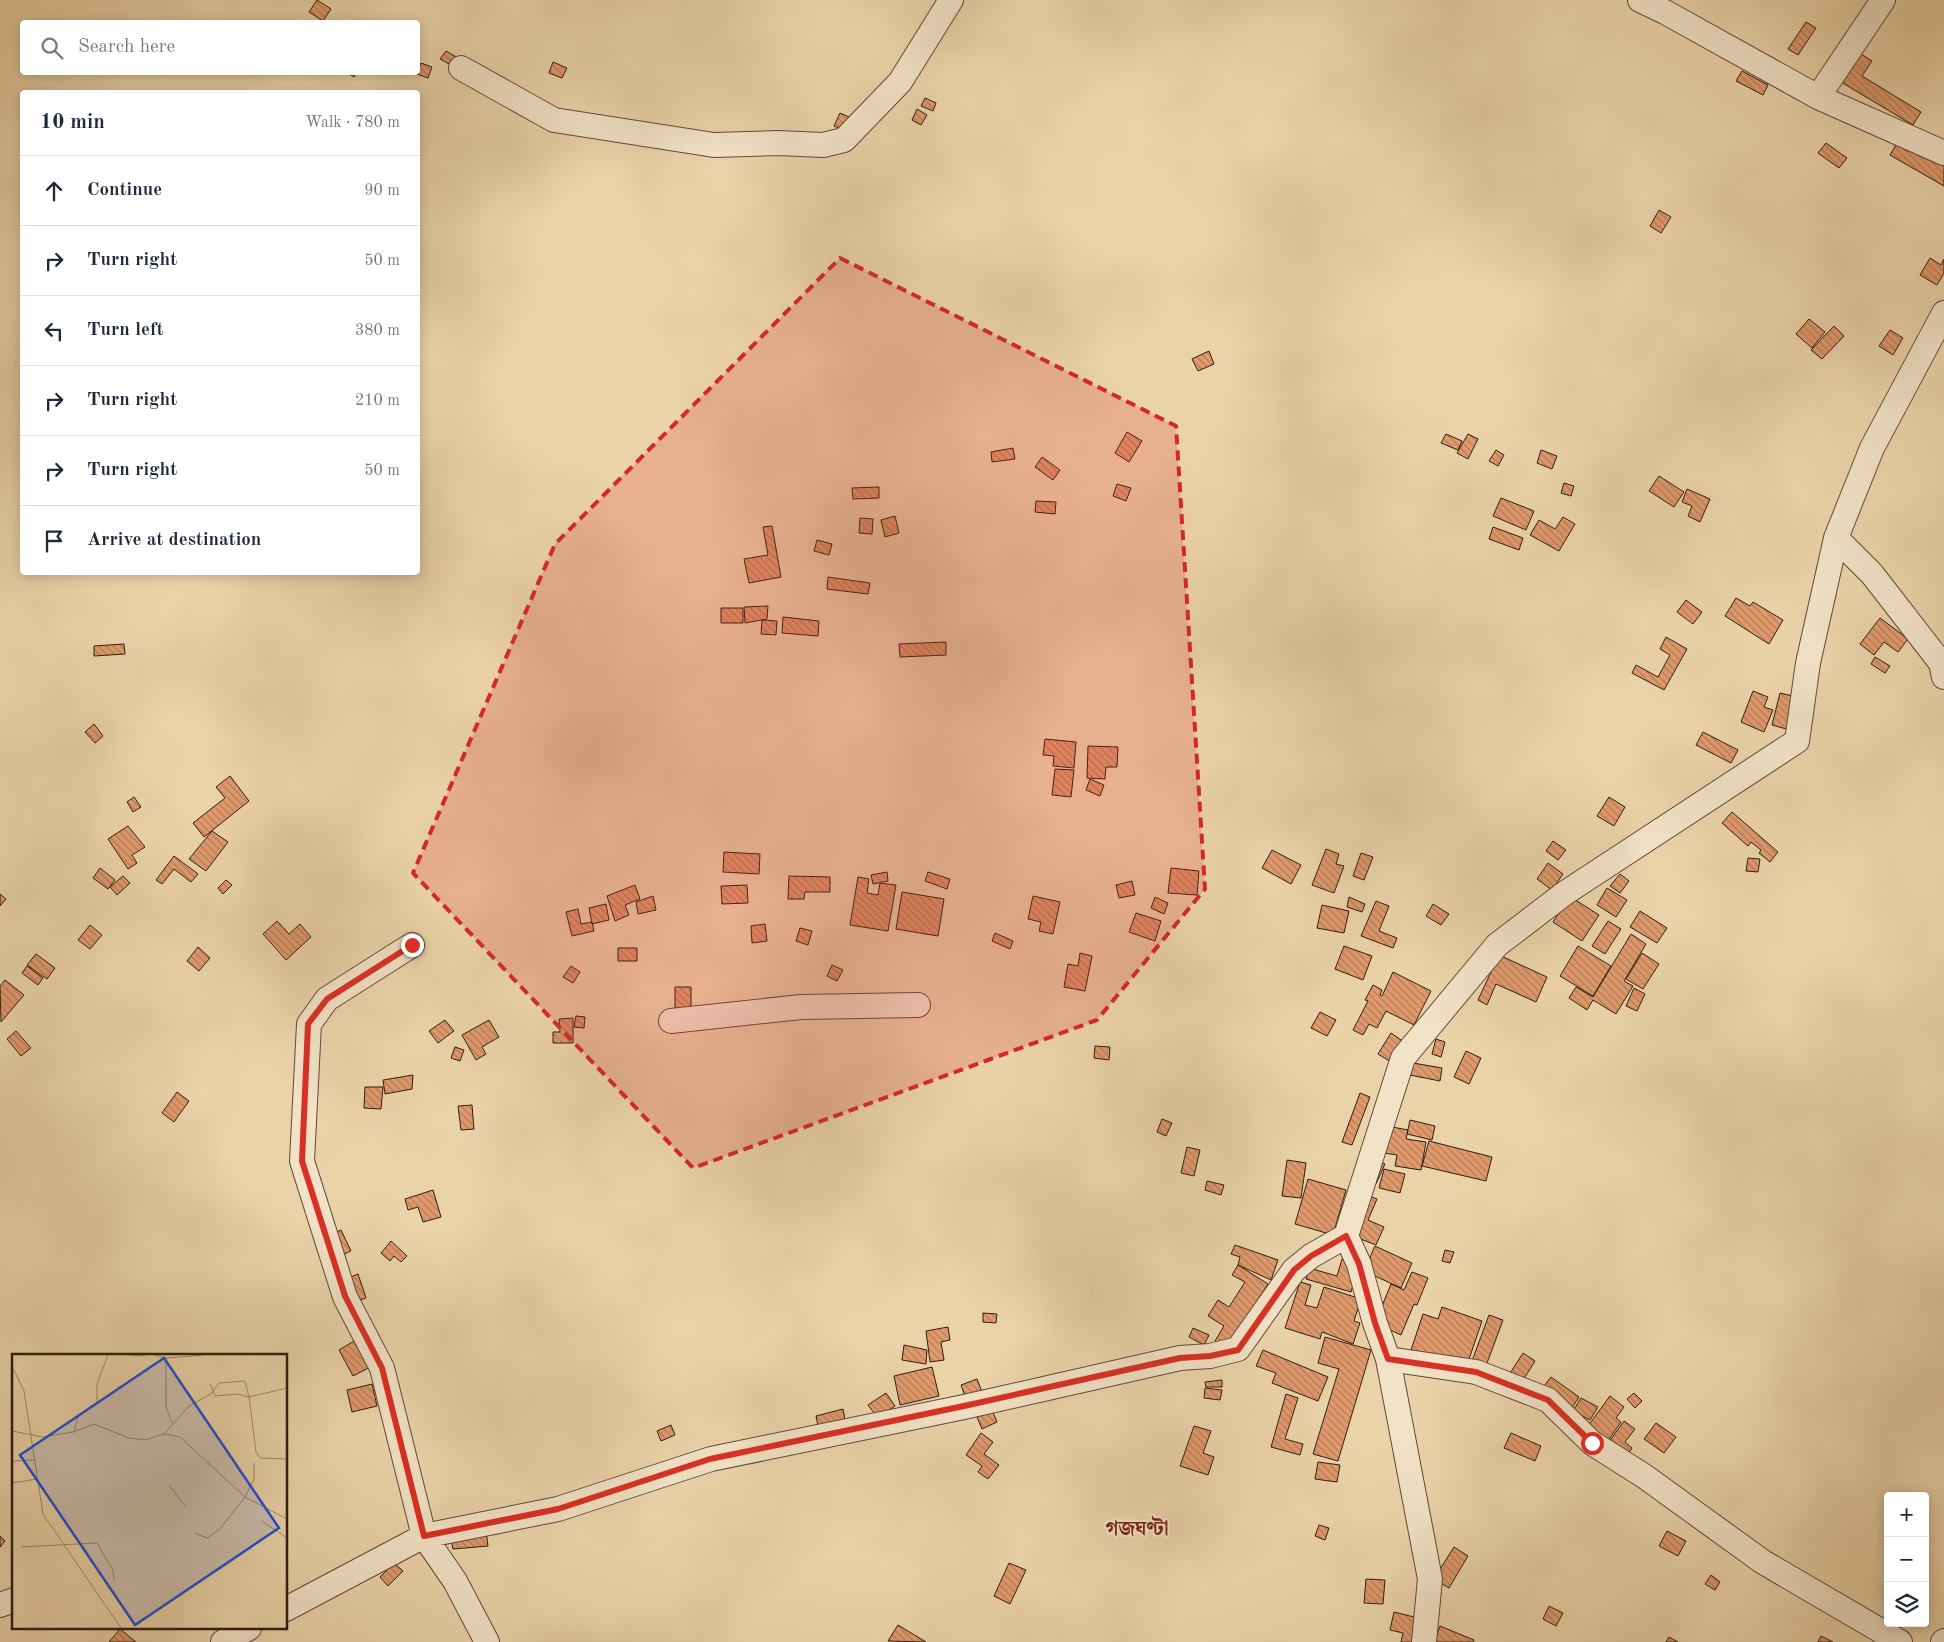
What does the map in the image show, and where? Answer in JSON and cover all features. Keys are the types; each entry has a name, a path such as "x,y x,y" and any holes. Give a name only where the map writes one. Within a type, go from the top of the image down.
{"street":[{"path":"461,68 554,120 714,145 778,143 823,145 844,140 900,82 951,0"},
{"path":"1640,0 1667,6 1818,97 1944,153"},
{"path":"1818,97 1882,0"},
{"path":"288,1608 424,1536 558,1509 710,1459 964,1406 1180,1358 1210,1356 1238,1350 1294,1270 1311,1256 1346,1236 1403,1058 1497,945 1565,893 1796,741 1808,663 1836,538 1872,448 1944,313"},
{"path":"1836,538 1872,574 1941,663 1944,677"},
{"path":"412,945 327,999 308,1024 302,1161 345,1296 382,1368 424,1536 455,1581 487,1642"},
{"path":"671,1021 801,1007 918,1005"},
{"path":"1346,1236 1359,1264 1375,1323 1388,1359 1430,1579 1424,1642"},
{"path":"1388,1359 1476,1372 1548,1400 1592,1443 1644,1476 1763,1562 1900,1642"},
{"path":"0,1605 12,1601"},
{"path":"224,1642 246,1630"}],"highlighted area":[{"path":"840,258 1176,426 1205,889 1097,1020 693,1168 413,873 555,544"}],"building":[{"path":"317,0 331,9 324,20 309,12"},
{"path":"1806,22 1816,28 1798,55 1788,49"},
{"path":"446,51 458,58 453,66 440,59"},
{"path":"1858,52 1872,61 1862,76 1921,112 1913,125 1841,82"},
{"path":"553,62 567,68 562,78 549,73"},
{"path":"421,63 432,67 428,78 420,75"},
{"path":"1742,71 1768,85 1763,95 1736,81"},
{"path":"925,98 936,103 933,111 921,106"},
{"path":"917,109 927,115 921,125 912,120"},
{"path":"840,113 849,117 844,130 834,126"},
{"path":"1900,138 1944,165 1944,186 1890,155"},
{"path":"1826,143 1847,158 1839,168 1818,153"},
{"path":"1659,210 1671,217 1661,233 1650,226"},
{"path":"1930,258 1941,265 1944,259 1944,273 1937,285 1920,275"},
{"path":"1809,319 1825,332 1812,348 1796,334"},
{"path":"1834,326 1844,336 1822,359 1811,350"},
{"path":"1890,330 1903,338 1893,355 1879,346"},
{"path":"1209,351 1214,364 1198,371 1192,359"},
{"path":"1127,432 1142,441 1129,462 1115,453"},
{"path":"1446,434 1462,441 1458,450 1441,443"},
{"path":"1468,434 1478,439 1468,459 1457,453"},
{"path":"1013,448 1015,459 992,462 991,452"},
{"path":"1496,450 1504,455 1498,466 1489,461"},
{"path":"1541,450 1557,456 1552,469 1537,463"},
{"path":"1042,457 1060,470 1053,480 1035,467"},
{"path":"1659,476 1684,492 1674,507 1649,491"},
{"path":"1564,483 1574,486 1571,496 1561,493"},
{"path":"1117,484 1131,488 1126,501 1113,496"},
{"path":"879,487 879,498 853,499 852,488"},
{"path":"1687,489 1710,499 1700,522 1688,516 1692,506 1682,502"},
{"path":"1501,498 1534,511 1526,530 1493,516"},
{"path":"1036,501 1056,502 1055,514 1035,512"},
{"path":"895,516 899,533 885,537 881,520"},
{"path":"1563,517 1575,524 1559,551 1530,535 1539,520 1555,529"},
{"path":"860,518 873,519 872,534 859,533"},
{"path":"772,526 781,577 749,583 744,559 768,555 763,527"},
{"path":"1493,527 1523,538 1519,550 1489,539"},
{"path":"817,540 832,544 829,555 814,551"},
{"path":"828,577 870,583 868,594 827,589"},
{"path":"1736,598 1750,606 1753,602 1783,620 1769,644 1725,616"},
{"path":"1686,600 1702,612 1693,624 1677,612"},
{"path":"768,606 767,619 745,623 744,607"},
{"path":"721,608 743,608 743,623 721,623"},
{"path":"783,617 819,621 818,636 782,633"},
{"path":"1880,618 1908,639 1898,652 1884,642 1874,655 1860,644"},
{"path":"762,620 777,621 776,635 761,634"},
{"path":"1666,637 1687,649 1664,690 1632,673 1636,665 1658,677 1670,655 1660,649"},
{"path":"946,642 946,655 900,657 899,644"},
{"path":"124,644 125,654 94,656 94,646"},
{"path":"1875,657 1890,666 1885,673 1871,664"},
{"path":"1753,691 1768,697 1764,707 1773,710 1764,732 1741,722"},
{"path":"1780,693 1797,697 1790,730 1772,725"},
{"path":"94,724 103,736 95,743 85,732"},
{"path":"1703,732 1738,750 1731,763 1696,745"},
{"path":"1045,739 1076,742 1074,768 1053,766 1054,756 1043,755"},
{"path":"1088,746 1118,747 1117,767 1106,767 1105,779 1087,778"},
{"path":"1055,769 1074,770 1071,797 1052,795"},
{"path":"230,776 249,801 204,837 193,823 225,798 216,787"},
{"path":"1090,779 1104,785 1100,796 1086,790"},
{"path":"134,797 141,807 133,812 127,802"},
{"path":"1609,797 1625,807 1614,826 1597,816"},
{"path":"1732,812 1778,852 1770,862 1759,853 1761,850 1751,842 1748,846 1722,823"},
{"path":"128,826 145,847 132,855 137,863 128,869 108,839"},
{"path":"212,831 228,842 206,871 189,859"},
{"path":"1553,841 1566,850 1558,860 1546,851"},
{"path":"1326,849 1339,854 1336,864 1344,866 1334,893 1312,885"},
{"path":"1272,850 1301,865 1291,884 1262,868"},
{"path":"724,852 760,854 759,874 723,872"},
{"path":"1361,853 1373,857 1364,880 1353,876"},
{"path":"174,856 198,874 191,882 174,869 162,884 156,880"},
{"path":"1748,858 1760,859 1758,872 1746,871"},
{"path":"1548,863 1563,874 1552,890 1537,879"},
{"path":"100,868 115,880 108,889 93,878"},
{"path":"1171,868 1199,871 1197,895 1168,893"},
{"path":"887,872 888,881 873,884 871,875"},
{"path":"928,872 950,879 947,889 925,881"},
{"path":"1620,874 1629,881 1620,893 1610,886"},
{"path":"123,876 130,883 117,895 110,887"},
{"path":"789,876 830,877 830,892 805,892 804,899 788,899"},
{"path":"858,877 869,879 867,893 878,895 880,883 896,885 888,931 850,925"},
{"path":"226,880 232,885 223,894 218,888"},
{"path":"1132,881 1135,895 1119,898 1116,885"},
{"path":"635,885 640,899 625,905 629,915 615,921 607,896"},
{"path":"747,885 748,903 722,904 721,886"},
{"path":"1607,888 1627,900 1616,917 1597,905"},
{"path":"902,892 944,899 938,936 896,929"},
{"path":"0,894 6,899 0,906"},
{"path":"653,896 656,910 638,914 636,902"},
{"path":"1033,896 1060,902 1053,934 1039,931 1041,922 1028,919"},
{"path":"1569,896 1599,915 1582,941 1553,922"},
{"path":"1155,897 1168,903 1164,914 1151,908"},
{"path":"1349,897 1365,904 1362,912 1347,907"},
{"path":"1376,901 1389,906 1379,931 1397,938 1393,948 1361,936"},
{"path":"606,904 609,920 592,924 589,908"},
{"path":"1433,904 1449,914 1441,925 1426,916"},
{"path":"1322,905 1349,911 1344,933 1317,928"},
{"path":"578,909 581,924 592,922 594,931 572,936 566,912"},
{"path":"1640,911 1667,928 1657,943 1630,927"},
{"path":"1136,913 1161,921 1155,941 1129,932"},
{"path":"277,921 289,934 300,924 311,937 286,960 263,934"},
{"path":"1608,921 1621,929 1605,954 1592,946"},
{"path":"765,924 767,941 752,943 751,926"},
{"path":"90,925 102,935 90,949 78,940"},
{"path":"800,928 812,931 808,945 796,941"},
{"path":"995,933 1013,941 1010,949 992,941"},
{"path":"1631,934 1646,944 1624,981 1633,986 1616,1014 1593,1000 1587,1010 1569,998 1576,987 1593,997"},
{"path":"1344,946 1372,956 1363,980 1335,969"},
{"path":"1578,946 1611,966 1593,996 1560,976"},
{"path":"198,947 210,958 199,971 187,961"},
{"path":"618,948 637,948 637,961 618,961"},
{"path":"1080,953 1092,956 1085,991 1064,987 1068,964 1078,966"},
{"path":"1642,953 1659,964 1643,989 1626,979"},
{"path":"36,954 55,968 47,979 27,965"},
{"path":"1499,955 1547,977 1536,1002 1496,984 1487,1005 1478,1000"},
{"path":"832,965 843,970 837,981 827,976"},
{"path":"27,966 43,978 38,985 22,973"},
{"path":"571,966 580,972 573,983 563,977"},
{"path":"1393,972 1431,991 1414,1025 1386,1011 1377,1028 1369,1024 1363,1035 1353,1030 1368,1001 1365,1000 1373,985 1382,990 1380,995 1382,996"},
{"path":"5,980 24,995 1,1022 0,986"},
{"path":"675,987 691,987 691,1016 675,1015"},
{"path":"1634,988 1645,994 1637,1011 1626,1006"},
{"path":"1320,1012 1336,1020 1327,1036 1311,1028"},
{"path":"576,1016 585,1017 584,1028 574,1027"},
{"path":"573,1018 573,1043 553,1043 553,1032 560,1032 559,1019"},
{"path":"445,1020 454,1031 438,1043 429,1031"},
{"path":"489,1020 499,1037 482,1047 486,1054 476,1060 462,1035"},
{"path":"16,1031 31,1048 21,1056 7,1039"},
{"path":"1391,1033 1404,1042 1391,1062 1378,1054"},
{"path":"1436,1039 1445,1042 1441,1057 1432,1054"},
{"path":"1095,1046 1110,1047 1109,1060 1094,1058"},
{"path":"455,1047 464,1050 460,1061 451,1058"},
{"path":"1466,1051 1481,1058 1469,1084 1454,1077"},
{"path":"1413,1063 1442,1068 1440,1081 1410,1075"},
{"path":"413,1075 412,1089 385,1094 383,1080"},
{"path":"365,1087 383,1087 381,1109 364,1108"},
{"path":"177,1092 189,1101 174,1122 162,1113"},
{"path":"1360,1093 1370,1097 1352,1145 1342,1142"},
{"path":"472,1105 474,1129 461,1130 458,1106"},
{"path":"1162,1119 1172,1123 1166,1136 1157,1132"},
{"path":"1410,1120 1435,1126 1432,1140 1407,1134"},
{"path":"1382,1125 1408,1130 1406,1139 1426,1142 1421,1170 1395,1166 1397,1155 1378,1152"},
{"path":"1429,1141 1492,1157 1486,1181 1422,1166"},
{"path":"1187,1147 1200,1150 1194,1176 1181,1173"},
{"path":"1287,1160 1306,1163 1301,1198 1282,1196"},
{"path":"1376,1160 1385,1164 1376,1184 1366,1179"},
{"path":"1384,1169 1405,1174 1400,1193 1379,1188"},
{"path":"1308,1179 1346,1190 1333,1235 1295,1224"},
{"path":"1207,1181 1224,1185 1221,1195 1205,1190"},
{"path":"433,1190 441,1217 423,1222 418,1207 408,1210 405,1199"},
{"path":"1369,1196 1377,1199 1368,1220 1384,1227 1376,1245 1353,1236"},
{"path":"341,1230 351,1251 338,1257 328,1236"},
{"path":"391,1241 407,1256 401,1262 394,1256 390,1261 381,1253"},
{"path":"1235,1245 1278,1260 1271,1280 1238,1265 1240,1257 1231,1254"},
{"path":"1375,1246 1412,1263 1401,1288 1364,1271"},
{"path":"1445,1250 1454,1252 1450,1263 1442,1261"},
{"path":"1342,1259 1359,1264 1351,1292 1306,1279 1309,1268 1337,1276"},
{"path":"1238,1265 1268,1284 1227,1349 1215,1341 1224,1326 1208,1316 1218,1300 1229,1307 1245,1282 1232,1275"},
{"path":"1412,1272 1428,1278 1417,1305 1414,1304 1401,1335 1375,1323 1391,1284 1404,1290"},
{"path":"358,1274 366,1298 354,1302 346,1279"},
{"path":"1300,1282 1311,1285 1305,1305 1317,1308 1324,1287 1361,1299 1354,1321 1360,1323 1353,1344 1322,1332 1320,1339 1285,1328"},
{"path":"1442,1307 1482,1321 1466,1368 1411,1350 1423,1314 1438,1319"},
{"path":"983,1313 997,1314 996,1323 983,1322"},
{"path":"1489,1315 1503,1320 1483,1374 1469,1369"},
{"path":"948,1327 950,1340 941,1342 944,1360 930,1362 926,1331"},
{"path":"1193,1328 1209,1335 1204,1345 1189,1337"},
{"path":"1325,1337 1371,1350 1338,1461 1313,1454 1339,1369 1318,1363"},
{"path":"359,1338 374,1365 353,1376 339,1350"},
{"path":"904,1345 927,1350 926,1364 902,1360"},
{"path":"1263,1350 1328,1377 1318,1401 1272,1383 1276,1373 1256,1366"},
{"path":"1523,1353 1535,1361 1520,1385 1507,1378"},
{"path":"932,1367 939,1396 900,1405 894,1376"},
{"path":"1551,1377 1579,1397 1570,1411 1541,1390"},
{"path":"977,1379 982,1392 966,1399 961,1385"},
{"path":"1222,1380 1222,1387 1206,1387 1205,1382"},
{"path":"372,1384 377,1406 352,1412 347,1390"},
{"path":"1205,1388 1222,1390 1220,1400 1204,1398"},
{"path":"886,1393 895,1406 878,1418 868,1405"},
{"path":"1634,1393 1642,1401 1635,1408 1627,1399"},
{"path":"1286,1394 1298,1398 1285,1439 1303,1444 1300,1455 1271,1447"},
{"path":"1610,1396 1624,1407 1616,1418 1621,1422 1605,1445 1585,1430"},
{"path":"1581,1398 1598,1407 1590,1420 1573,1411"},
{"path":"843,1409 846,1425 819,1432 816,1416"},
{"path":"992,1410 997,1422 982,1429 977,1417"},
{"path":"1624,1421 1635,1429 1625,1442 1632,1448 1624,1460 1606,1446"},
{"path":"1656,1423 1676,1437 1664,1453 1644,1439"},
{"path":"671,1425 675,1435 661,1441 657,1431"},
{"path":"1194,1426 1211,1431 1203,1453 1214,1457 1208,1475 1180,1466"},
{"path":"981,1433 993,1442 984,1454 999,1465 988,1479 978,1472 982,1466 966,1455"},
{"path":"1511,1433 1541,1446 1535,1461 1504,1448"},
{"path":"1318,1462 1340,1465 1337,1482 1315,1479"},
{"path":"1319,1525 1329,1528 1325,1540 1315,1536"},
{"path":"486,1530 488,1546 453,1549 450,1535"},
{"path":"1667,1531 1686,1541 1678,1556 1659,1546"},
{"path":"0,1536 5,1541 0,1547"},
{"path":"1454,1547 1468,1556 1449,1588 1434,1579"},
{"path":"394,1563 403,1571 388,1586 380,1577"},
{"path":"1009,1563 1026,1570 1010,1604 994,1596"},
{"path":"1711,1575 1720,1582 1715,1590 1705,1584"},
{"path":"1366,1579 1385,1580 1383,1604 1364,1603"},
{"path":"1549,1606 1563,1613 1556,1626 1543,1619"},
{"path":"1394,1612 1422,1619 1417,1642 1401,1642 1403,1633 1390,1630"},
{"path":"898,1625 926,1642 888,1641"},
{"path":"1440,1626 1474,1640 1473,1642 1434,1642"},
{"path":"121,1630 136,1642 109,1642"},
{"path":"1821,1636 1833,1642 1818,1642"},
{"path":"1669,1637 1678,1642 1666,1642"}],"district":[{"name":"গজঘণ্টা","path":"1137,1530"}],"route":[{"path":"412,945 327,999 308,1024 302,1161 345,1296 382,1368 424,1536 558,1509 710,1459 964,1406 1180,1358 1210,1356 1238,1350 1260,1315 1294,1270 1311,1256 1346,1236 1359,1264 1375,1323 1388,1359 1476,1372 1548,1400 1592,1443"}]}
